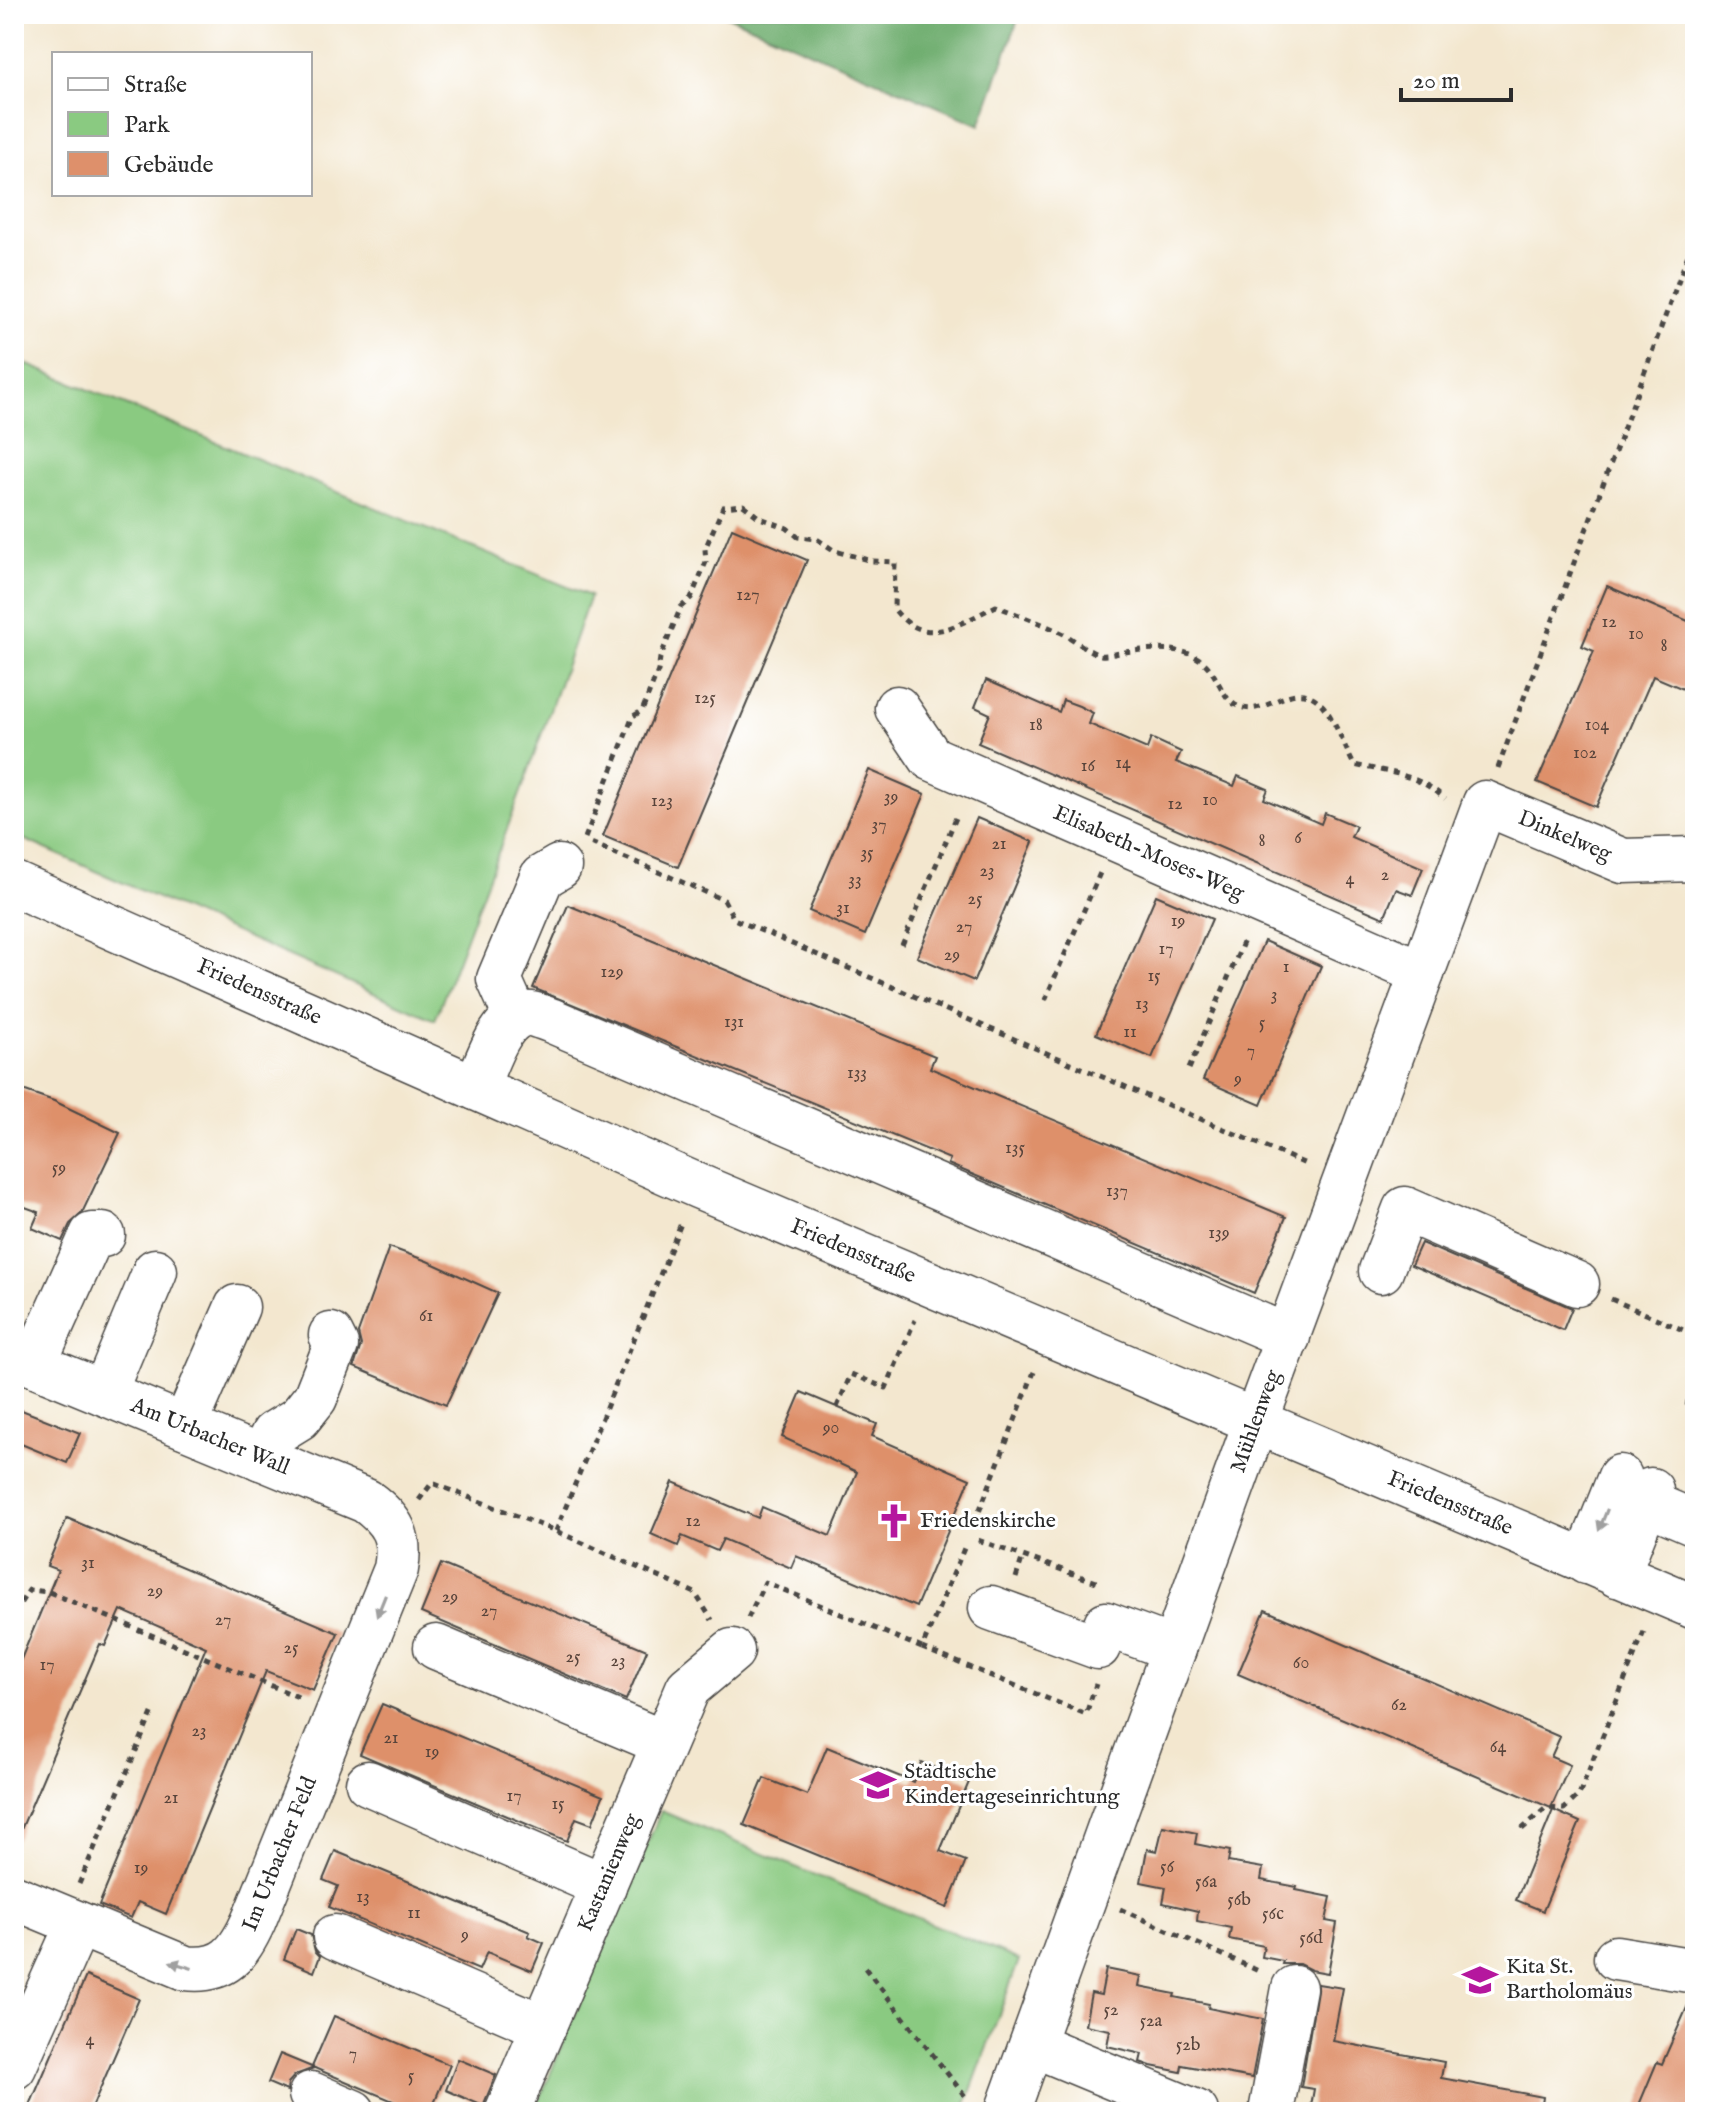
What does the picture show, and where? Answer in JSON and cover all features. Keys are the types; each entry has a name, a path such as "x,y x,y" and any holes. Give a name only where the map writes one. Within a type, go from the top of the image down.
{"street":[{"name":"Elisabeth-Moses-Weg","path":"897,708 931,758 1422,973"},
{"name":"Dinkelweg","path":"1485,803 1623,861 1695,859"},
{"name":"Mühlenweg","path":"1007,2112 1256,1421 1485,803"},
{"path":"516,1017 499,979 542,877 559,867"},
{"name":"Friedensstraße","path":"14,884 698,1186 1695,1607"},
{"path":"476,1088 504,1026 516,1017 529,1014 550,1020 1288,1337"},
{"path":"1381,1271 1405,1209 1577,1284"},
{"path":"24,1360 92,1235 103,1235"},
{"path":"104,1393 155,1271"},
{"path":"185,1426 237,1307"},
{"path":"261,1458 273,1434 299,1418 315,1398 336,1345 331,1335"},
{"name":"Am Urbacher Wall","path":"24,1360 366,1501 381,1512 394,1532"},
{"path":"1601,1568 1639,1490 1695,1523"},
{"name":"Im Urbacher Feld","path":"14,1897 185,1968 203,1970 218,1966 233,1956 246,1938 396,1569 399,1548 394,1532"},
{"path":"991,1608 1098,1647 1106,1624 1174,1649"},
{"path":"436,1647 664,1743"},
{"name":"Kastanienweg","path":"507,2112 688,1688 732,1651"},
{"path":"368,1783 604,1886"},
{"path":"14,2067 72,1921"},
{"path":"335,1937 544,2027"},
{"path":"1616,1958 1695,1971"},
{"path":"1271,2112 1294,1988"},
{"path":"1032,2044 1196,2112"},
{"path":"311,2094 353,2112"}],"path":[{"path":"1485,803 1695,236"},
{"path":"902,945 974,777"},
{"path":"1045,1000 1114,839"},
{"path":"1189,1069 1260,902"},
{"path":"556,1531 698,1186"},
{"path":"1577,1284 1695,1335"},
{"path":"837,1407 851,1374 886,1388 917,1315"},
{"path":"975,1522 1049,1334"},
{"path":"1685,1403 1695,1404"},
{"path":"394,1532 432,1483 556,1531 695,1593 732,1651"},
{"path":"978,1540 1101,1584"},
{"path":"922,1648 965,1546"},
{"path":"732,1651 765,1582 1086,1714 1116,1627"},
{"path":"14,1613 29,1590 49,1592 337,1714"},
{"path":"1522,1829 1546,1808 1564,1809 1579,1795 1645,1629"},
{"path":"72,1921 153,1711"},
{"path":"1084,1893 1294,1988"},
{"path":"865,1968 977,2112"}],"green space":[{"path":"723,14 1020,14 980,125"},
{"path":"14,359 590,596 525,781 435,1020 14,835"},
{"path":"661,1811 1019,1960 963,2112 534,2112"}],"building":[{"path":"732,528 807,560 678,867 603,836"},
{"path":"1607,586 1695,624 1695,694 1653,676 1596,807 1537,782 1594,651 1582,646"},
{"path":"986,680 1059,712 1063,700 1079,706 1093,713 1089,724 1147,749 1151,738 1181,752 1176,762 1234,786 1238,776 1268,789 1264,799 1321,824 1325,813 1356,826 1351,837 1423,868 1412,895 1396,889 1384,918 978,743 990,714 975,707"},
{"path":"869,770 925,794 865,935 809,911"},
{"path":"977,818 1033,842 974,981 917,957"},
{"path":"1156,895 1212,919 1152,1058 1096,1034"},
{"path":"568,905 935,1056 930,1068 1286,1217 1254,1293 948,1164 950,1159 533,988"},
{"path":"1264,941 1321,966 1261,1105 1203,1080"},
{"path":"14,1087 54,1101 120,1133 82,1213 70,1224 62,1241 32,1228 39,1212 14,1203"},
{"path":"1421,1243 1572,1308 1563,1330 1411,1265"},
{"path":"389,1247 498,1293 446,1405 354,1367 361,1345 358,1333"},
{"path":"801,1392 877,1424 872,1436 970,1479 916,1607 796,1556 791,1568 723,1539 717,1551 682,1536 678,1546 651,1534 673,1482 758,1518 762,1507 830,1536 857,1472 782,1437"},
{"path":"14,1407 80,1433 67,1463 14,1441"},
{"path":"67,1518 338,1633 313,1690 266,1671 166,1914 138,1902 131,1918 99,1905 206,1647 121,1610 105,1646 100,1644 14,1846 14,1676 58,1570 47,1566"},
{"path":"441,1564 647,1650 626,1700 421,1613"},
{"path":"1265,1610 1560,1737 1551,1757 1570,1765 1551,1808 1238,1674"},
{"path":"382,1704 603,1796 592,1824 576,1818 567,1841 360,1754"},
{"path":"827,1747 913,1782 921,1762 969,1782 940,1851 966,1861 947,1908 744,1825 764,1778 807,1795"},
{"path":"1553,1810 1580,1822 1543,1911 1516,1900"},
{"path":"1163,1826 1197,1833 1195,1844 1230,1851 1228,1862 1263,1868 1261,1880 1331,1897 1326,1921 1337,1923 1328,1973 1262,1957 1264,1946 1229,1939 1231,1928 1197,1921 1198,1911 1163,1903 1166,1887 1141,1882 1147,1849 1157,1851"},
{"path":"335,1851 530,1932 528,1936 544,1943 532,1971 487,1952 479,1970 329,1907 338,1886 323,1880"},
{"path":"296,1929 311,1935 315,1951 320,1956 314,1972 284,1959"},
{"path":"1106,1969 1141,1976 1139,1987 1209,2004 1208,2008 1263,2019 1252,2078 1182,2065 1181,2072 1151,2066 1140,2062 1142,2054 1107,2046 1110,2030 1085,2025 1091,1993 1101,1995"},
{"path":"86,1976 139,1999 90,2112 27,2112"},
{"path":"1318,1984 1343,1988 1333,2041 1444,2062 1441,2078 1543,2097 1541,2112 1310,2112 1314,2089 1301,2087"},
{"path":"1695,1995 1695,2112 1636,2112 1657,2062 1662,2064"},
{"path":"334,2016 450,2065 430,2112 419,2112 312,2067"},
{"path":"280,2054 314,2068 295,2075 288,2083 287,2091 268,2083"},
{"path":"458,2059 496,2075 483,2106 446,2090"}],"place":[{"name":"Friedenskirche","path":"894,1521"},
{"name":"Städtische Kindertageseinrichtung","path":"878,1785"},
{"name":"Kita St. Bartholomäus","path":"1480,1980"}]}
